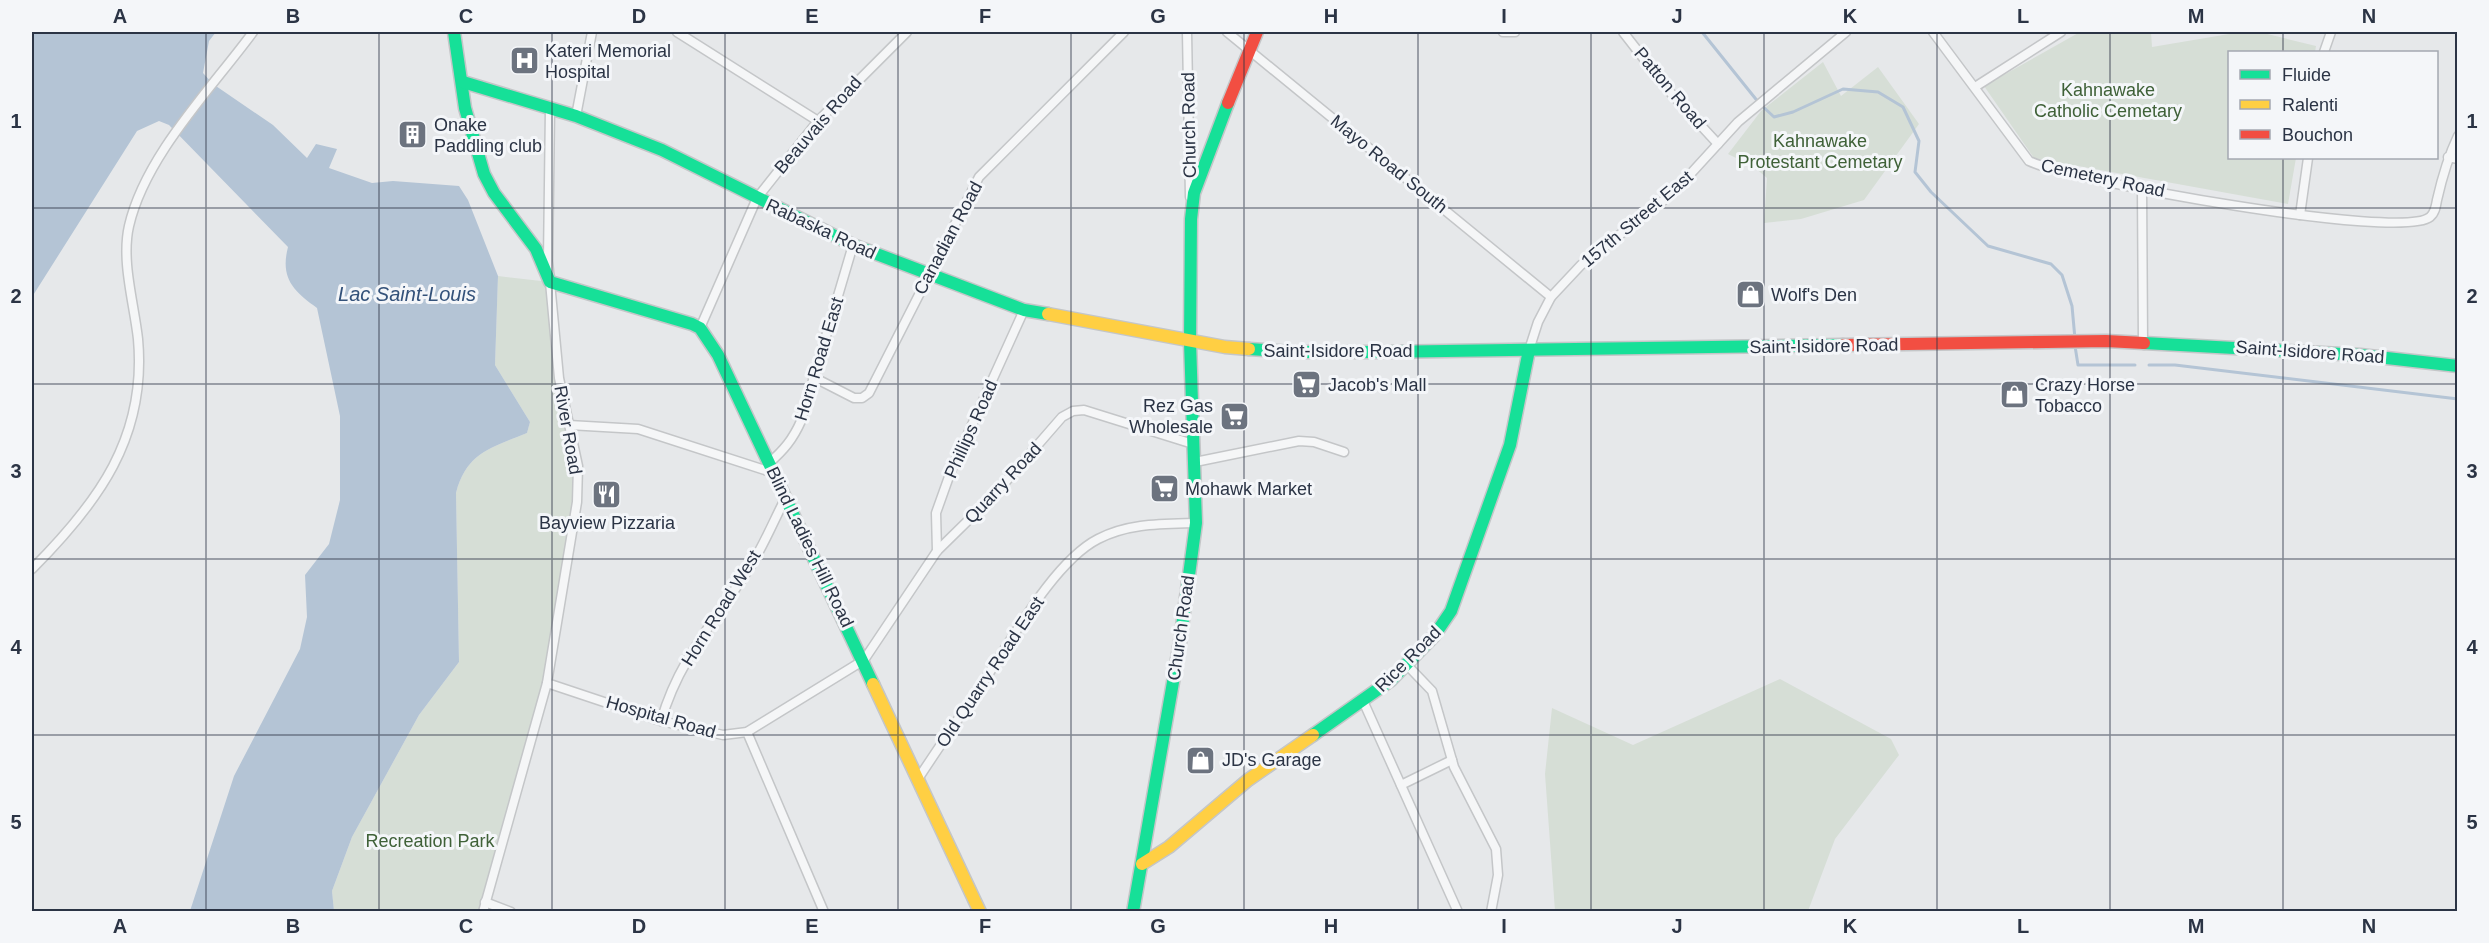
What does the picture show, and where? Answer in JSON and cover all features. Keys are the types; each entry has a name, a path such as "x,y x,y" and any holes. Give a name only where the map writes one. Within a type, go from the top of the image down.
{"street":[{"path":"32,569 90,506 115,466 136,404 140,365 128,260 129,228 138,197 165,148 254,32"},
{"name":"River Road","path":"454,32 465,108 488,183 536,249 550,282 559,378 578,466 577,502 547,683 483,912"},
{"path":"576,116 592,32"},
{"path":"677,32 818,121"},
{"name":"Beauvais Road","path":"700,328 757,198 818,121 907,32"},
{"name":"Canadian Road","path":"813,377 854,398 862,398 869,393 979,177 1124,32"},
{"name":"Church Road","path":"1133,912 1180,642 1196,523 1190,342 1191,219 1187,32"},
{"name":"Mayo Road South","path":"1227,32 1551,297"},
{"name":"Church Road","path":"1191,219 1194,193 1206,156 1257,32"},
{"path":"1503,32 1515,32"},
{"name":"Patton Road","path":"1623,32 1669,91 1718,144"},
{"name":"157th Street East","path":"1529,350 1538,322 1551,297 1581,265 1673,193 1759,103 1846,32"},
{"name":"Cemetery Road","path":"1933,32 2029,161 2044,168 2142,188 2300,215 2390,222 2425,220 2435,211 2453,158 2457,136"},
{"path":"1975,87 2061,32"},
{"path":"2324,51 2331,32"},
{"name":"Rabaska Road","path":"463,82 576,116 679,157 853,246 927,276 1024,310 1190,342"},
{"path":"550,108 547,197 550,282 684,321 700,328"},
{"path":"2300,215 2308,159"},
{"path":"2142,188 2143,342"},
{"name":"Horn Road East","path":"772,468 795,436 853,246"},
{"name":"Phillips Road","path":"937,551 936,513 951,471 1024,310"},
{"name":"Blind Ladies Hill Road","path":"700,328 718,355 864,660 980,912"},
{"name":"Saint-Isidore Road","path":"1190,342 1292,352 2143,342 2360,355 2457,366"},
{"name":"Rice Road","path":"1142,864 1163,854 1192,826 1267,766 1364,703 1407,665 1443,625 1451,611 1510,445 1529,350"},
{"name":"Quarry Road","path":"864,660 937,551 995,494 1062,417 1073,411 1084,410 1098,413 1135,428 1193,444"},
{"path":"569,425 638,429 772,468"},
{"path":"1195,462 1299,441 1314,442 1344,452"},
{"name":"Horn Road West","path":"662,721 670,690 694,648 751,565 786,497"},
{"name":"Old Quarry Road East","path":"918,779 1021,622 1068,564 1095,540 1117,530 1138,525 1196,523"},
{"name":"Hospital Road","path":"547,683 662,721 723,735 747,732 864,660"},
{"path":"1407,665 1432,691 1452,760 1496,849 1498,875 1491,912"},
{"path":"1364,703 1458,912"},
{"path":"747,732 822,911"},
{"path":"1401,785 1452,760"},
{"path":"485,902 511,912"}],"green space":[{"name":"Kahnawake Catholic Cemetary","path":"2080,32 2151,32 2152,47 2241,32 2259,32 2316,46 2315,51 2228,51 2228,159 2296,159 2288,204 2034,158 1984,86"},
{"name":"Kahnawake Protestant Cemetary","path":"1823,62 1841,96 1878,67 1919,124 1864,200 1801,219 1764,223 1767,178 1754,167 1728,154 1761,111"},
{"name":"Recreation Park","path":"498,276 550,282 559,378 578,466 547,683 483,911 334,911 332,891 352,837 419,715 459,662 456,493 461,479 467,468 482,453 527,433 530,422 495,365"},
{"path":"1780,679 1891,739 1899,755 1835,839 1808,911 1555,911 1545,774 1552,708 1633,745"}],"water":[{"name":"Lac Saint-Louis","path":"32,32 216,32 209,41 203,73 213,84 273,125 307,158 316,144 337,149 329,168 372,183 393,181 459,186 468,200 498,276 495,365 530,422 527,433 482,453 467,468 461,479 456,493 459,662 419,715 352,837 332,891 334,911 190,911 234,776 300,649 307,617 305,575 329,544 340,500 340,416 317,308 301,296 290,283 286,267 288,247 169,125 159,121 137,131 32,297"}],"waterway":[{"path":"1702,32 1759,103 1774,117 1793,112 1843,89 1878,92 1903,107 1919,141 1915,172 1931,192 1988,246 2051,264 2062,275 2072,306 2075,339"},
{"path":"2075,346 2078,365 2135,365"},
{"path":"2149,365 2175,365 2458,399"}],"traffic: fast":[{"path":"454,32 465,108 484,174 494,193 536,249 550,282 700,328 718,355 873,684"},
{"path":"463,82 576,116 662,150 853,245 1024,310 1048,314"},
{"path":"1133,912 1180,642 1196,523 1190,342 1191,219 1194,193 1228,103"},
{"path":"2144,343 2360,355 2458,366"},
{"path":"1249,349 1292,352 1380,352 1843,345"},
{"path":"1313,735 1391,680 1434,636 1451,611 1510,445 1529,350"}],"traffic: slow":[{"path":"1048,314 1225,347 1249,349"},
{"path":"873,684 980,912"},
{"path":"1142,864 1169,847 1248,780 1313,735"}],"traffic: jam":[{"path":"1228,103 1257,32"},
{"path":"1843,345 2106,341 2144,343"}],"place":[{"name":"Kateri Memorial Hospital","path":"524,61"},
{"name":"Onake Paddling club","path":"413,135"},
{"name":"Wolf's Den","path":"1750,295"},
{"name":"Jacob's Mall","path":"1307,385"},
{"name":"Crazy Horse Tobacco","path":"2014,395"},
{"name":"Rez Gas Wholesale","path":"1234,416"},
{"name":"Mohawk Market","path":"1164,489"},
{"name":"Bayview Pizzaria","path":"607,494"},
{"name":"JD's Garage","path":"1201,760"}]}
